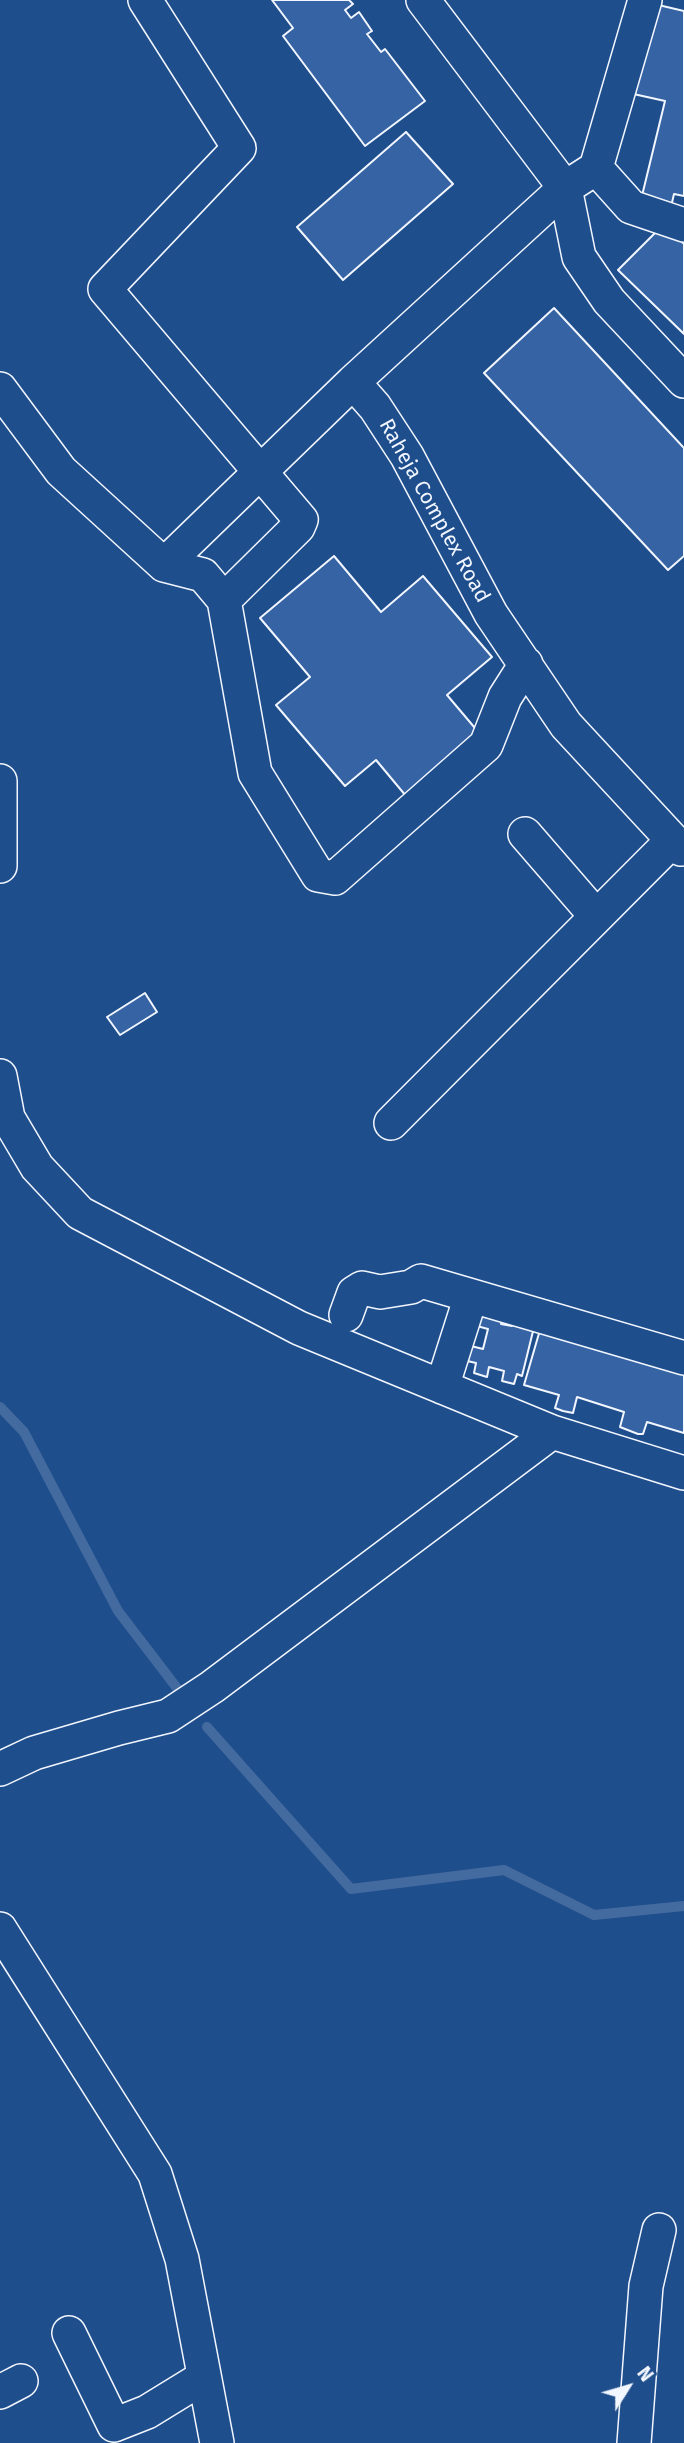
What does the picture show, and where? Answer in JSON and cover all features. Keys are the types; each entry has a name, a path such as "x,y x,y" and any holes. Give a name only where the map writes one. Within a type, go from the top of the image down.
{"street":[{"path":"145,0 239,148 105,289 301,520 298,527 224,600"},
{"path":"423,0 565,188 579,257 609,301 684,381"},
{"path":"164,565 353,382 565,188 596,168 645,0"},
{"path":"596,168 631,207 684,225"},
{"name":"Raheja Complex Road","path":"353,382 375,407 407,456 491,614 566,725 678,843"},
{"path":"0,389 61,471 164,565 203,575 224,600 255,773 318,875 335,878 486,745 505,697 526,664"},
{"path":"0,781 0,866"},
{"path":"525,834 596,916"},
{"path":"391,1123 596,916 678,843"},
{"path":"0,1076 8,1118 37,1167 80,1213 299,1328 552,1432 684,1473"},
{"path":"346,1315 354,1293 362,1288 380,1292 411,1287 421,1281 684,1358"},
{"path":"442,1387 471,1296"},
{"path":"0,1769 34,1754 168,1716 552,1432"},
{"path":"0,1929 155,2174 182,2259 217,2443"},
{"path":"634,2443 646,2286 659,2230"},
{"path":"69,2333 114,2425 147,2413 204,2377"}],"building":[{"path":"272,0 349,0 353,4 345,10 351,18 359,12 372,31 367,34 381,52 385,49 425,101 365,146 283,36 293,28"},
{"path":"650,3 684,11 684,196 674,194 670,211 640,204 665,101 629,93"},
{"path":"406,132 453,184 343,280 297,227"},
{"path":"664,224 684,244 684,334 618,270"},
{"path":"554,308 684,448 684,556 668,570 484,373"},
{"path":"334,556 381,612 423,576 492,657 447,695 480,734 406,796 376,760 345,786 276,705 310,677 260,618"},
{"path":"145,993 157,1012 120,1035 107,1017"},
{"path":"478,1304 504,1311 501,1324 512,1326 515,1314 536,1319 522,1376 517,1374 514,1384 502,1381 504,1371 489,1367 487,1377 474,1373 476,1363 463,1360 467,1345 483,1349 488,1329 473,1325"},
{"path":"542,1323 684,1374 684,1433 647,1422 643,1434 638,1434 620,1427 624,1412 577,1397 573,1413 563,1411 555,1408 559,1395 524,1385"}],"waterway":[{"path":"0,1407 24,1432 118,1611 180,1692"},
{"path":"207,1727 351,1889 504,1870 594,1915 684,1906"}]}
